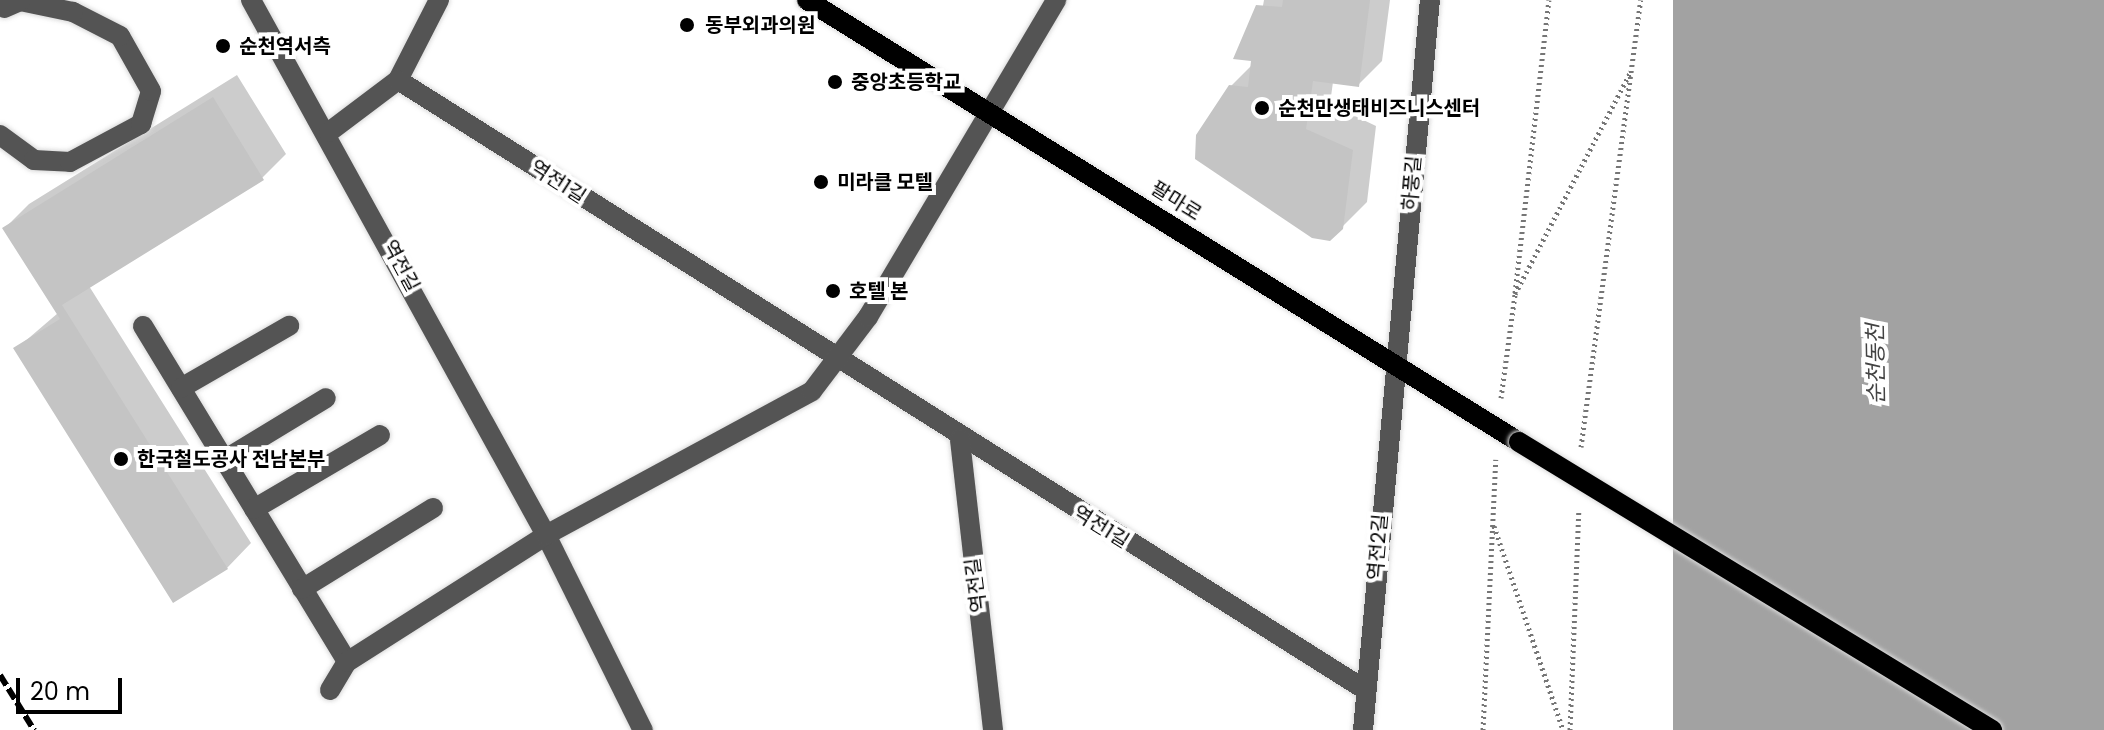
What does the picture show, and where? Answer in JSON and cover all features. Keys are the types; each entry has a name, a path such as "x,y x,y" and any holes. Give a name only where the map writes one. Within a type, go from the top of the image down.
{"main road":[{"name":"팔마로","path":"807,0 1519,442 1992,730"}],"street":[{"name":"역전길","path":"251,0 329,132 546,535 643,730"},
{"path":"329,132 398,80 439,0"},
{"path":"330,690 347,662 546,535 812,391 838,363 1056,0"},
{"name":"하풍길","path":"1395,365 1430,0"},
{"path":"0,135 24,157 70,162 141,124 151,91 120,36 73,12 20,1 1,11"},
{"name":"역전1길","path":"398,80 960,440 1364,689"},
{"path":"143,326 347,662"},
{"path":"181,388 289,326"},
{"name":"역전2길","path":"1363,730 1364,689 1395,365"},
{"path":"224,460 326,398"},
{"path":"254,509 380,435"},
{"name":"역전길","path":"960,440 993,730"},
{"path":"302,589 433,508"}],"path":[{"path":"1483,730 1498,429 1549,0"},
{"path":"1581,464 1583,389 1641,0"},
{"path":"1515,294 1633,67"},
{"path":"1570,730 1580,494"},
{"path":"1492,521 1563,730"}],"water":[{"name":"순천동천","path":"1673,0 2104,0 2104,730 1673,730"}],"building":[{"name":"순천만생태비즈니스센터","path":"1283,0 1370,0 1359,87 1313,81 1306,129 1353,150 1343,229 1330,241 1312,238 1195,159 1196,135 1229,85 1248,87 1251,61 1233,59 1256,5 1282,7"},
{"name":"한국철도공사 전남본부","path":"213,97 264,180 62,305 228,569 173,603 13,348 60,319 2,228"}],"railway":[{"path":"0,675 34,730"}],"place":[{"name":"동부외과의원","path":"687,25"},
{"name":"순천역서측","path":"223,46"},
{"name":"중앙초등학교","path":"835,82"},
{"name":"순천만생태비즈니스센터","path":"1262,108"},
{"name":"미라클 모텔","path":"821,182"},
{"name":"호텔 본","path":"833,291"},
{"name":"한국철도공사 전남본부","path":"121,459"}]}
